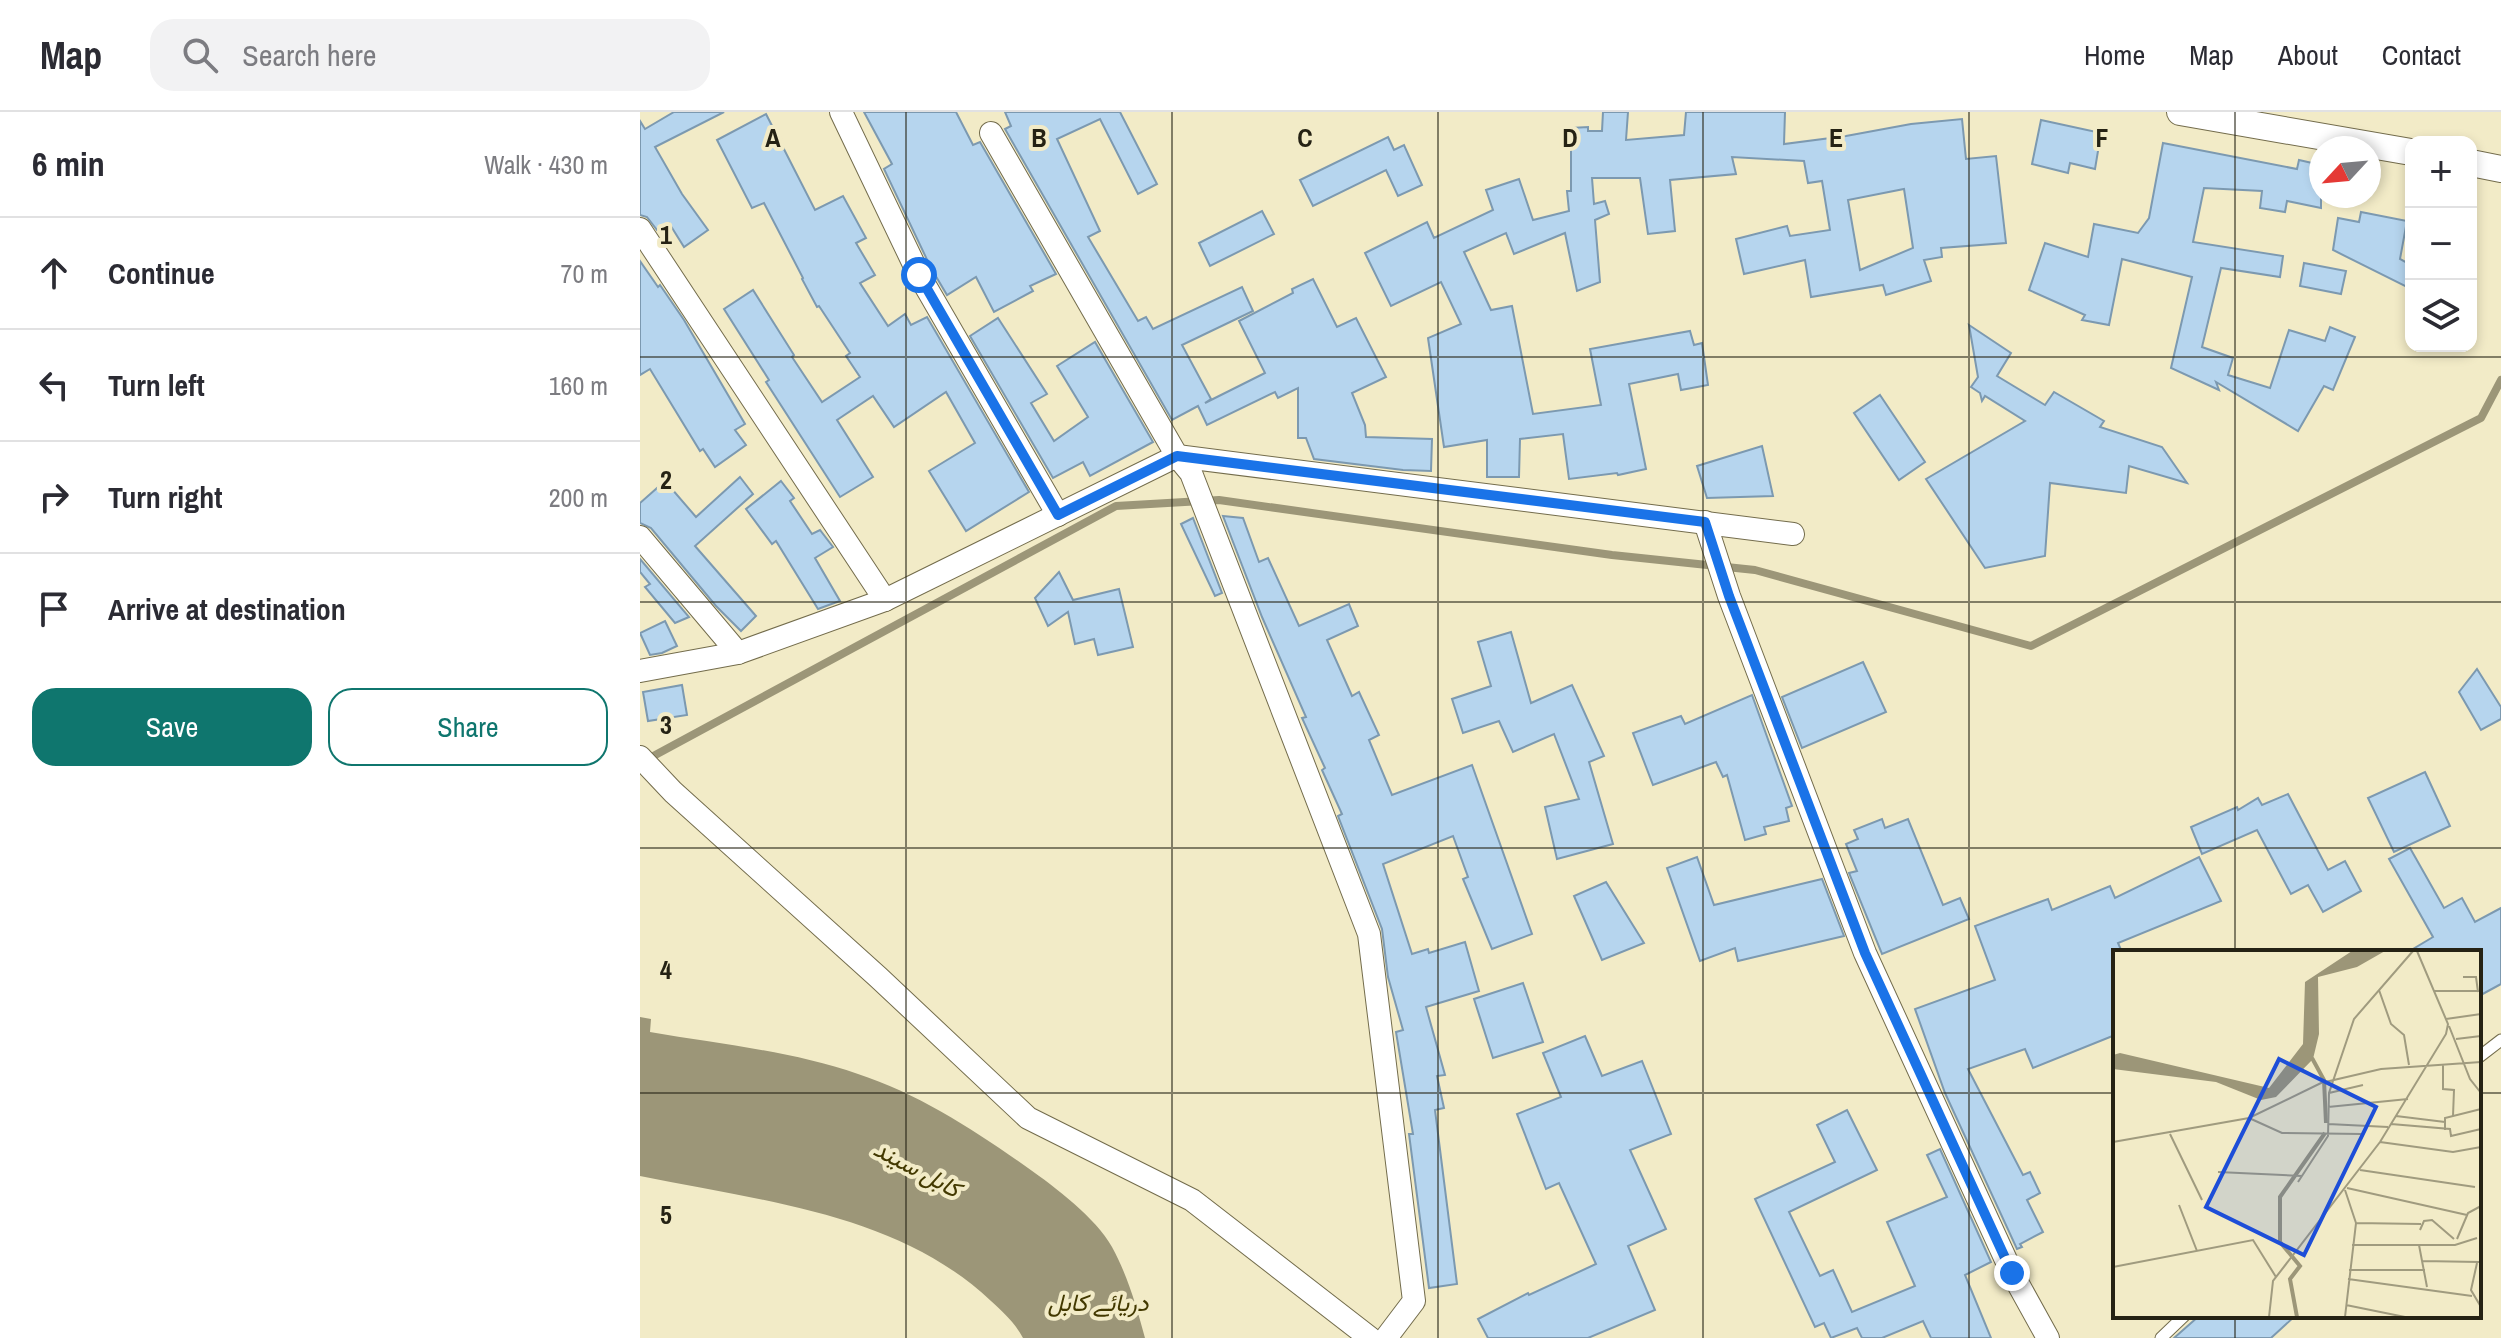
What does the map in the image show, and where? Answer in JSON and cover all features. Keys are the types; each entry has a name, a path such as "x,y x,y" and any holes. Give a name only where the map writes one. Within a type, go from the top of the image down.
{"street":[{"path":"841,112 919,275 1058,515"},
{"path":"2180,112 2405,151"},
{"path":"991,133 1184,464 1206,508 1369,934 1414,1301 1386,1338"},
{"path":"640,229 885,600"},
{"path":"640,671 738,653 885,600 1058,515 1184,464 1793,534"},
{"path":"1705,522 1729,596 1865,953 2012,1273 2048,1338"},
{"path":"640,537 738,653"},
{"path":"640,757 673,792 1028,1118 1192,1200 1370,1338"}],"lane":[{"path":"2481,1055 2501,1040"},
{"path":"2161,1338 2182,1318"}],"water":[{"path":"640,1017 651,1019 650,1032 781,1054 858,1074 903,1092 967,1127 1050,1184 1096,1225 1122,1268 1145,1338 1023,1338 991,1301 954,1271 914,1248 871,1229 780,1203 640,1176"}],"building":[{"path":"674,112 724,112 655,147 682,194 708,230 684,247 669,223 657,230 647,217 640,215 640,121 645,129"},
{"path":"864,112 956,112 973,145 980,142 1056,274 1030,286 1033,291 994,312 976,277 947,295 884,169 892,164"},
{"path":"1005,112 1120,112 1157,184 1138,194 1100,119 1057,139 1100,231 1088,237 1138,321 1146,317 1153,329 1242,287 1253,311 1182,345 1211,399 1205,403 1265,373 1239,321 1313,279 1337,327 1356,318 1386,377 1352,393 1365,425 1366,437 1432,439 1431,471 1314,459 1306,438 1298,438 1298,388 1278,398 1275,392 1207,425 1198,406 1172,420 1005,129 1011,126"},
{"path":"1603,112 1628,112 1626,140 1684,135 1686,112 1785,112 1784,144 1962,119 1966,159 1996,156 2006,243 1941,248 1942,257 1924,260 1931,281 1886,295 1883,285 1811,297 1805,260 1744,274 1736,239 1787,226 1790,236 1830,230 1822,181 1808,183 1804,161 1732,157 1736,174 1670,180 1675,231 1648,234 1640,178 1592,178 1594,204 1605,201 1609,214 1595,220 1600,282 1577,291 1565,233 1514,254 1506,233 1464,252 1491,310 1512,306 1533,414 1601,405 1590,349 1690,331 1694,345 1702,343 1708,385 1681,390 1678,374 1629,384 1646,469 1569,479 1563,434 1520,439 1519,477 1487,477 1487,440 1444,447 1428,338 1461,324 1441,282 1391,306 1365,253 1427,222 1434,238 1493,210 1486,190 1519,179 1533,220 1569,211 1567,191 1571,191 1571,128 1588,127 1588,131 1602,131","holes":["1904,189 1913,248 1860,270 1848,200"]},
{"path":"766,114 815,210 843,196 866,238 856,243 875,275 860,283 888,326 905,314 911,325 927,317 1029,492 966,531 929,471 975,443 946,392 894,427 873,396 837,420 873,477 840,497 766,382 769,380 724,309 753,290 822,402 860,377 846,356 850,353 817,307 764,203 752,208 717,140"},
{"path":"2041,120 2101,133 2095,169 2070,163 2068,173 2032,164"},
{"path":"1388,137 1394,150 1404,145 1422,185 1398,196 1386,170 1313,206 1300,180"},
{"path":"2163,143 2297,169 2299,160 2309,162 2309,206 2287,201 2285,212 2260,208 2262,191 2204,188 2193,242 2283,256 2280,277 2221,268 2202,347 2233,358 2228,375 2270,388 2289,330 2325,341 2330,327 2355,337 2333,390 2324,386 2298,431 2216,382 2219,390 2171,368 2192,277 2122,259 2109,325 2082,320 2085,315 2029,290 2045,243 2088,257 2094,224 2138,233 2149,218"},
{"path":"1262,211 1274,234 1210,266 1199,243"},
{"path":"2361,212 2405,221 2400,259 2405,262 2405,286 2333,250 2338,218 2359,222"},
{"path":"640,261 684,320 745,424 735,430 746,445 715,467 703,449 700,451 650,369 640,375"},
{"path":"2304,263 2346,271 2341,294 2300,286"},
{"path":"998,318 1047,394 1031,403 1054,441 1088,417 1057,366 1095,342 1153,442 1090,476 1083,462 1053,478 970,336"},
{"path":"1969,325 2011,353 1997,376 2045,405 2054,392 2104,421 2100,427 2162,447 2187,483 2129,466 2126,493 2050,483 2045,556 1985,568 1926,479 2025,421 1985,396 1982,401 1980,393 1971,387 1978,377"},
{"path":"1880,395 1925,462 1899,480 1854,413"},
{"path":"1762,446 1773,496 1707,498 1697,466"},
{"path":"740,477 753,494 695,546 756,616 741,631 651,528 640,523 640,503 665,481 696,517"},
{"path":"781,481 794,498 790,501 812,534 820,530 833,547 815,558 840,601 818,609 776,541 772,544 746,509"},
{"path":"1223,516 1243,518 1259,562 1268,558 1299,626 1349,604 1358,626 1327,640 1352,696 1359,692 1379,735 1369,740 1392,795 1472,765 1532,934 1492,949 1463,879 1468,877 1453,836 1383,864 1412,954 1428,949 1429,953 1465,942 1479,991 1426,1007 1445,1075 1437,1076 1444,1108 1435,1110 1457,1284 1429,1288 1409,1134 1413,1134 1396,1032 1403,1030 1388,977 1382,929 1338,816 1342,814 1322,770 1325,768 1302,718 1306,717 1262,617"},
{"path":"1193,518 1222,593 1215,596 1181,524"},
{"path":"640,559 689,617 675,623 645,587 650,584 640,572"},
{"path":"1059,572 1073,600 1119,589 1133,647 1098,655 1094,639 1075,644 1068,612 1048,626 1035,598"},
{"path":"665,621 677,646 650,655 640,633"},
{"path":"1511,632 1531,703 1572,685 1604,756 1589,762 1613,844 1557,859 1545,807 1579,799 1554,734 1513,752 1499,721 1463,733 1452,699 1491,686 1478,642"},
{"path":"1863,662 1886,712 1802,748 1782,697"},
{"path":"2477,669 2501,707 2501,719 2481,730 2459,692"},
{"path":"682,685 687,715 648,721 643,692"},
{"path":"1752,695 1792,806 1786,808 1789,821 1764,827 1766,834 1745,840 1727,775 1723,777 1716,762 1653,785 1633,733 1681,716 1685,724"},
{"path":"2425,772 2450,826 2394,852 2368,798"},
{"path":"2288,794 2328,870 2345,861 2361,891 2323,912 2308,885 2291,894 2257,830 2202,854 2191,827 2237,807 2238,810 2258,798 2262,805"},
{"path":"1882,819 1885,828 1908,819 1943,905 1960,898 1969,919 1882,954 1849,873 1857,871 1846,844 1858,839 1854,830"},
{"path":"2410,848 2444,908 2462,898 2475,922 2501,908 2501,984 2481,995 2481,950 2411,950 2433,937 2389,859"},
{"path":"1697,857 1714,905 1822,879 1844,936 1738,961 1735,948 1700,961 1667,868"},
{"path":"2199,857 2221,901 2118,943 2121,950 2113,950 2113,1036 2033,1068 2025,1049 1968,1069 2023,1175 2030,1172 2040,1193 2027,1200 2043,1232 2020,1244 2022,1247 2017,1249 1945,1093 1915,1009 1995,980 1975,926 2048,899 2052,910 2110,886 2115,898"},
{"path":"1606,882 1644,943 1602,960 1574,896"},
{"path":"1523,983 1543,1042 1493,1058 1474,999"},
{"path":"1585,1036 1602,1076 1642,1061 1671,1134 1630,1150 1666,1229 1628,1246 1655,1310 1588,1338 1488,1338 1478,1319 1528,1293 1596,1264 1559,1183 1546,1189 1517,1114 1561,1097 1543,1053"},
{"path":"1847,1110 1877,1170 1789,1212 1820,1276 1833,1270 1852,1312 1915,1286 1887,1222 1947,1197 1927,1155 1940,1149 1991,1262 1965,1275 1991,1338 1931,1338 1923,1321 1882,1338 1862,1338 1857,1328 1831,1338 1824,1323 1815,1327 1755,1199 1835,1162 1817,1125"},
{"path":"2197,1318 2293,1318 2271,1338 2174,1338"}],"waterway":[{"path":"646,760 1116,506 1219,500 1612,555 1755,570 2031,646 2481,418 2501,380"}],"route":[{"path":"919,275 1058,515 1177,456 1705,522 1729,596 1865,953 2012,1273"}],"water label":[{"name":"کابل سيند","path":"917,1169"},
{"name":"دریائے کابل","path":"1098,1303"}]}
